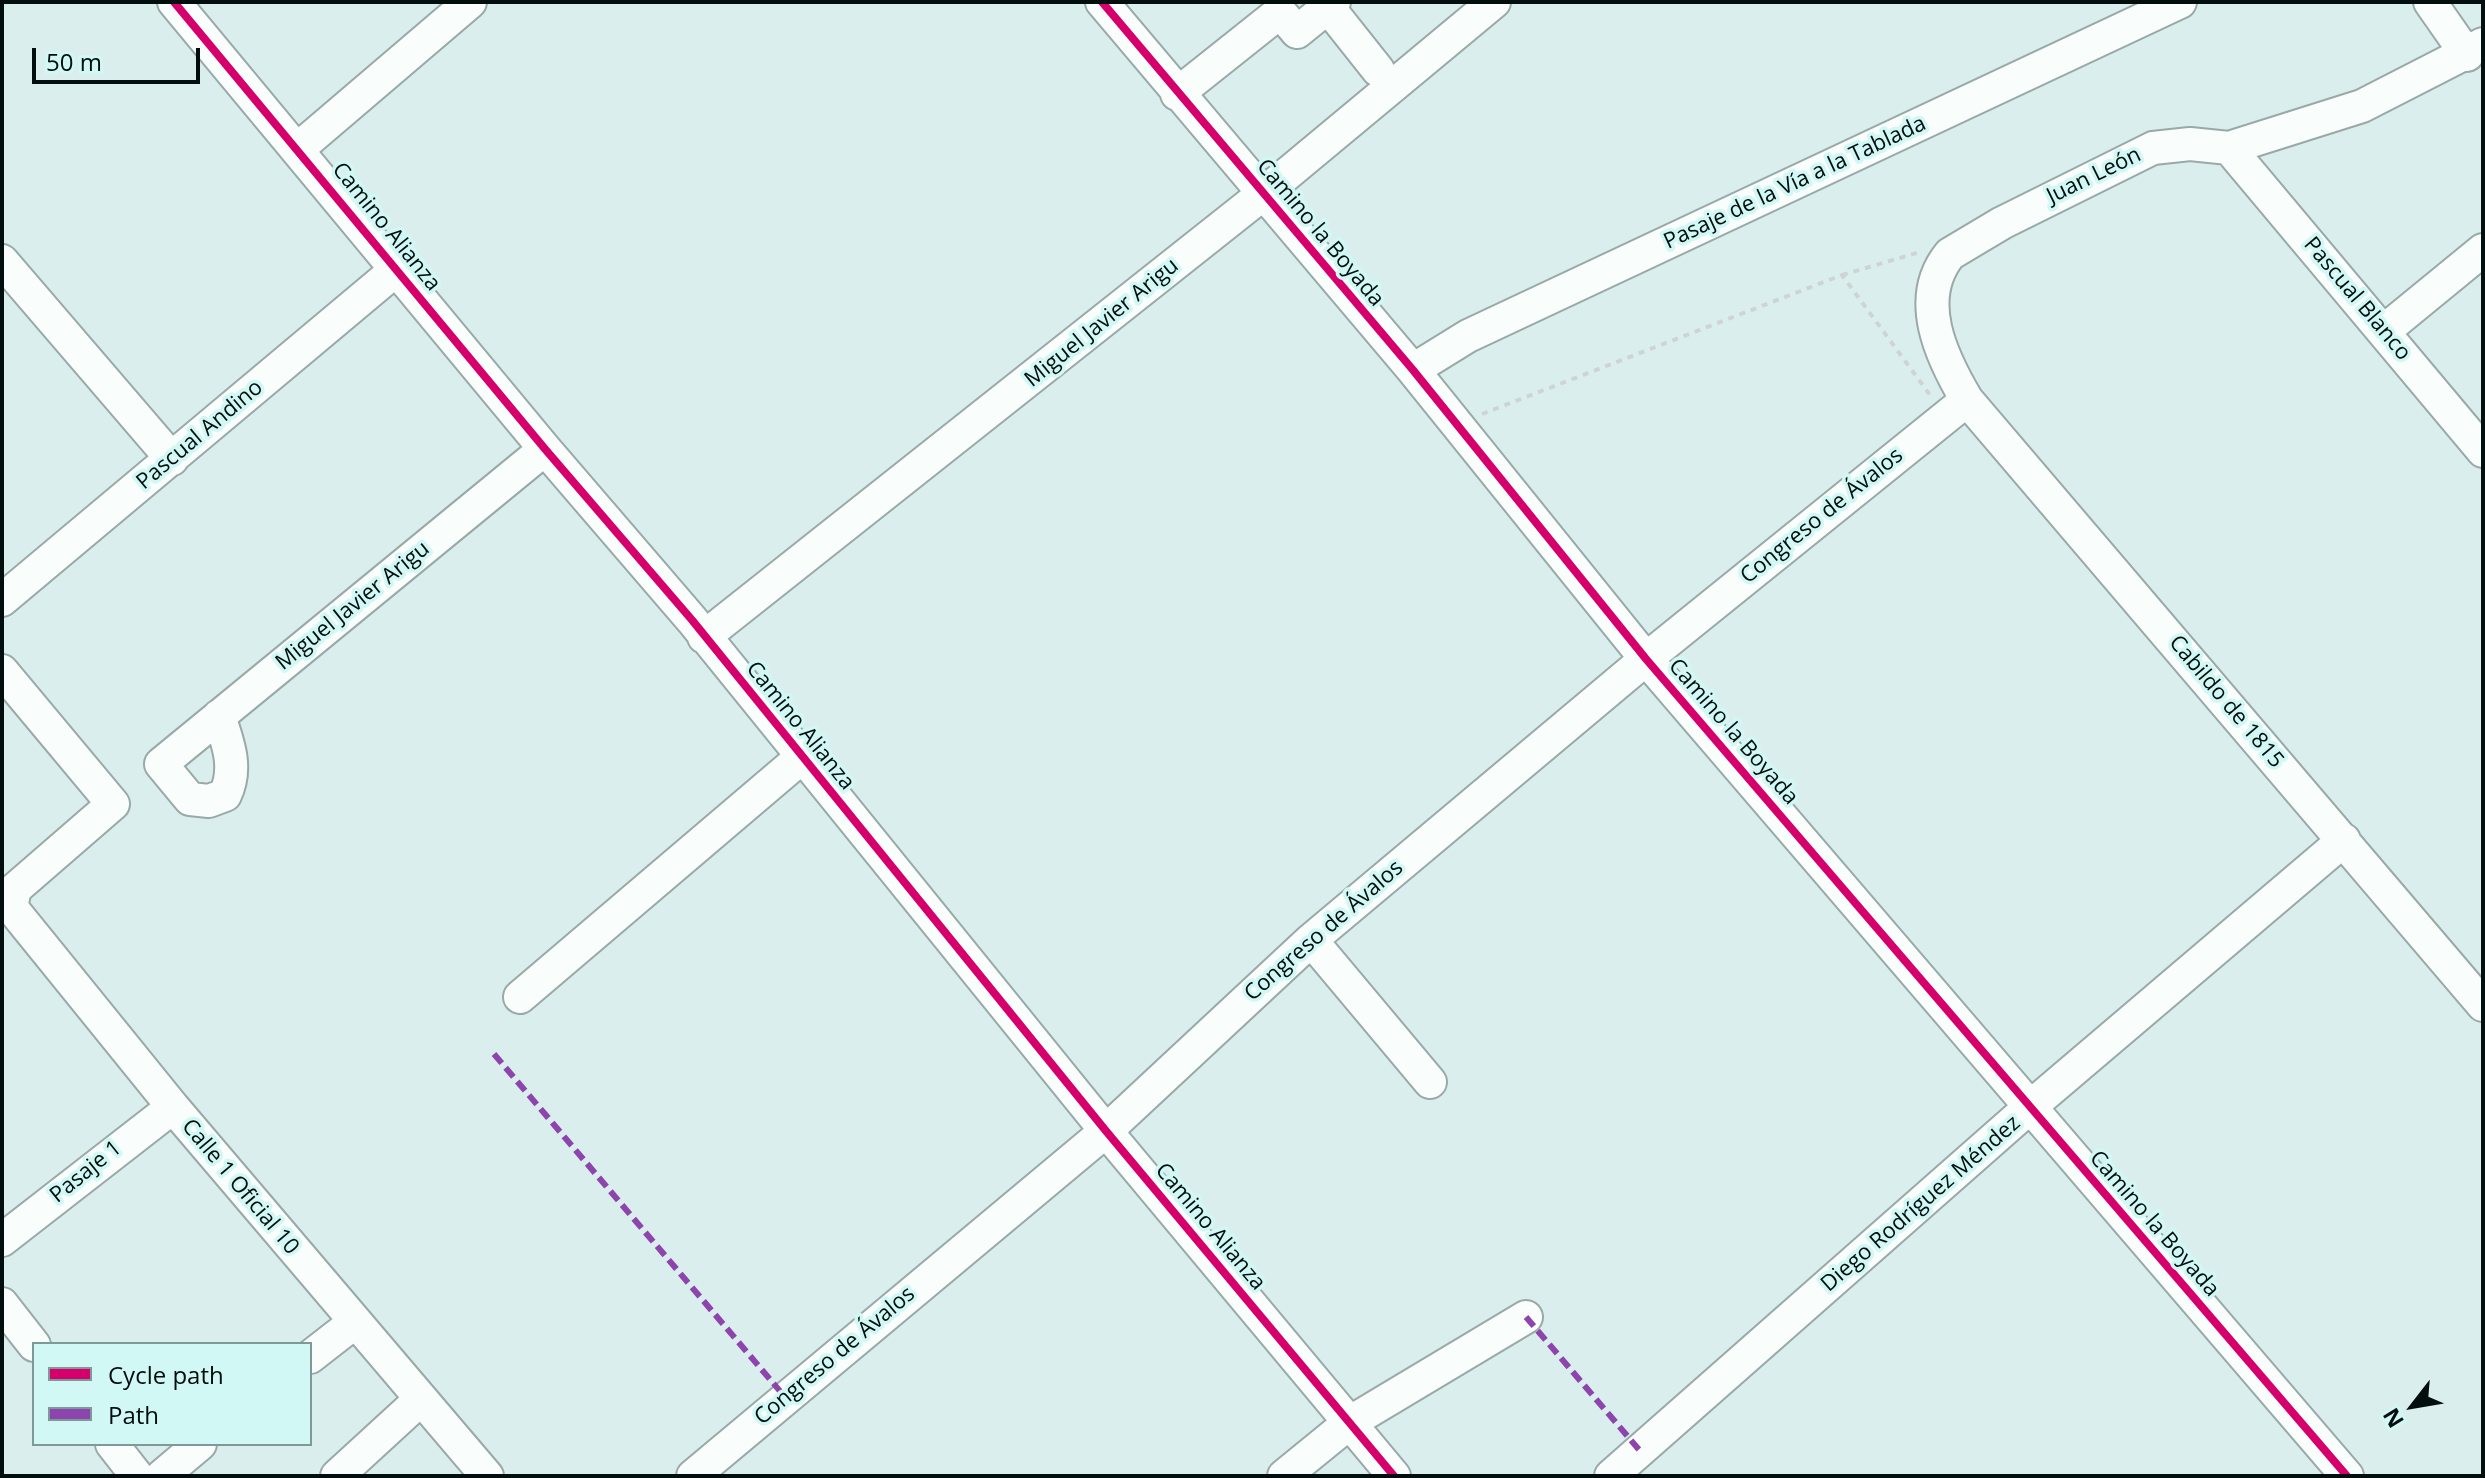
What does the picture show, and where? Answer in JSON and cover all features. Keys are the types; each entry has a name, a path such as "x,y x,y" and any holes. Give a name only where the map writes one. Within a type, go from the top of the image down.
{"street":[{"name":"Camino Alianza","path":"174,2 299,148 545,449 704,637 1106,1131 1394,1476"},
{"path":"299,148 470,2"},
{"name":"Camino la Boyada","path":"1102,2 1413,370 1646,659 2347,1476"},
{"name":"Miguel Javier Arigu","path":"704,637 1263,194 1494,2"},
{"name":"Pasaje de la Vía a la Tablada","path":"1413,370 1468,336 2180,2"},
{"path":"2430,2 2475,50"},
{"path":"1177,94 1280,12 1297,32 1331,5 1378,70"},
{"name":"Juan León","path":"1950,254 2014,217 2153,148 2190,144 2229,148 2362,106 2475,50"},
{"name":"Pascual Blanco","path":"2229,148 2482,449"},
{"path":"2384,331 2483,250"},
{"path":"1950,254 1938,273 1933,317 1956,408"},
{"path":"2,261 172,459"},
{"name":"Pascual Andino","path":"2,600 397,269"},
{"name":"Congreso de Ávalos","path":"693,1476 1106,1131 1311,940 1646,659 1956,408"},
{"name":"Cabildo de 1815","path":"1956,408 2477,986"},
{"name":"Miguel Javier Arigu","path":"219,716 231,754 233,779 225,795 209,801 190,799 161,764 219,716 545,449"},
{"name":"Calle 1 Oficial 10","path":"2,671 113,804 15,889 11,907 173,1107 487,1476"},
{"path":"520,997 802,757"},
{"name":"Diego Rodríguez Méndez","path":"1611,1476 2030,1107 2344,840"},
{"path":"1311,940 1430,1082"},
{"name":"Pasaje 1","path":"2,1240 173,1107"},
{"path":"2,1304 32,1342"},
{"path":"1284,1476 1349,1423 1526,1317"},
{"path":"312,1355 355,1322"},
{"path":"337,1476 421,1399"},
{"path":"114,1446 137,1476"},
{"path":"162,1476 198,1446"}],"path":[{"path":"1456,424 1842,275 1937,248 1950,254"},
{"path":"1842,275 1956,408"}],"marked path":[{"path":"494,1054 785,1397"},
{"path":"1526,1317 1641,1452"}],"cycle path":[{"path":"174,2 545,449 692,620 1106,1131 1394,1476"},
{"path":"1102,2 1413,370 1646,659 2347,1476"}]}
